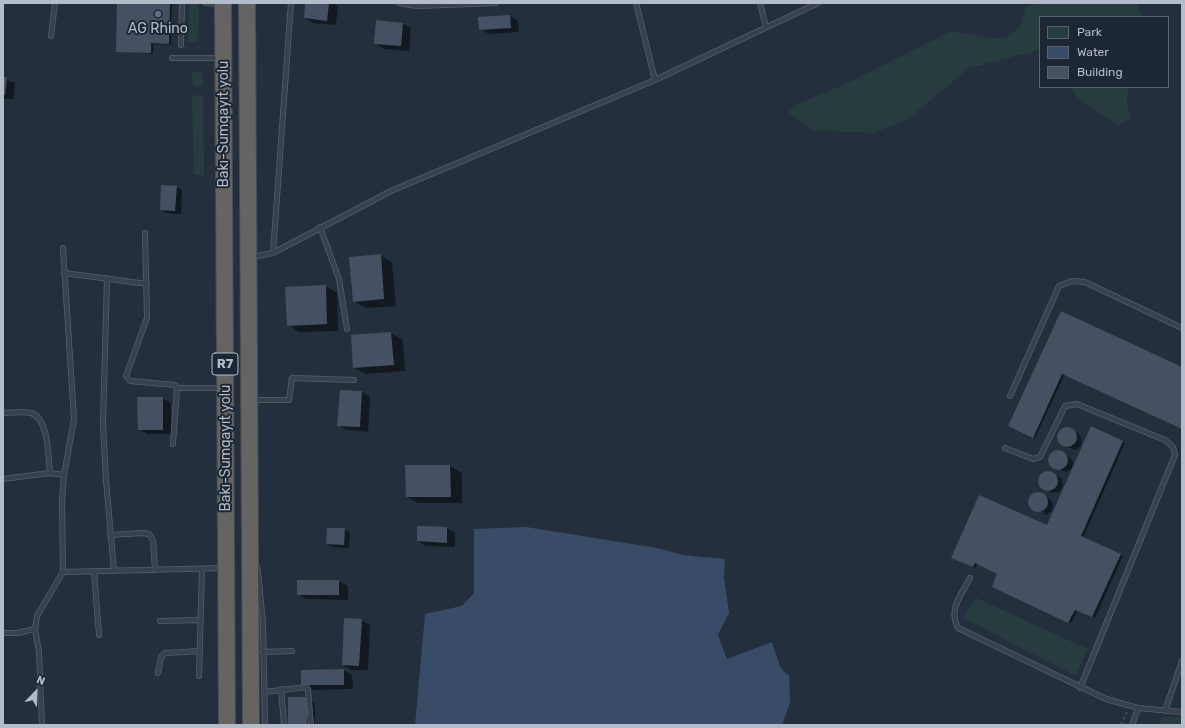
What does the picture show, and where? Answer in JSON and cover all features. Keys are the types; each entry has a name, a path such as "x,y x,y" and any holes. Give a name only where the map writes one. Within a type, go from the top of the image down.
{"highway":[{"name":"Bakı-Sumqayıt yolu","path":"247,3 251,725"},
{"name":"Bakı-Sumqayıt yolu","path":"223,4 227,725"}],"lane":[{"path":"51,36 55,3"},
{"path":"181,45 182,3"},
{"path":"206,3 223,4"},
{"path":"273,253 291,3"},
{"path":"399,3 417,6 496,3"},
{"path":"636,3 655,80"},
{"path":"760,3 766,27"},
{"path":"248,257 273,253 391,191 655,80 818,3"},
{"path":"172,58 224,58"},
{"path":"320,227 339,279 347,329"},
{"path":"145,233 147,318 126,376 130,381 170,384 175,385 177,388 226,388"},
{"path":"42,725 39,652 35,629 37,616 42,605 63,572 62,501 64,475 74,419 63,248"},
{"path":"64,273 147,284"},
{"path":"107,278 103,424 110,535 114,571"},
{"path":"1010,396 1060,286 1072,281 1085,282 1182,328"},
{"path":"250,400 289,400 292,378 354,380"},
{"path":"174,444 177,388"},
{"path":"1005,448 1033,459 1040,457 1060,413 1066,406 1077,404 1165,440 1173,447 1175,455 1080,688"},
{"path":"3,413 31,413 38,416 44,424 50,473"},
{"path":"3,479 50,473 64,475"},
{"path":"110,535 149,534 153,540 155,570"},
{"path":"250,554 258,570 263,652 265,725"},
{"path":"199,676 202,568"},
{"path":"63,572 227,568"},
{"path":"94,572 98,635"},
{"path":"970,578 954,608 954,618 958,628 1080,688 1118,704 1138,708 1182,712"},
{"path":"160,621 201,620"},
{"path":"3,633 17,633 35,629"},
{"path":"263,652 292,651"},
{"path":"158,672 160,658 165,653 200,652"},
{"path":"1165,711 1182,661"},
{"path":"264,692 303,686 308,689 311,725"},
{"path":"281,690 284,725"},
{"path":"1132,725 1138,708"}],"path":[{"path":"1121,725 1130,706"}],"green space":[{"path":"189,3 199,3 198,42 188,42"},
{"path":"1043,3 1136,3 1142,16 1039,16 1039,50 969,68 906,121 871,133 812,130 788,112 797,104 850,82 952,31 987,38 1005,38 1021,26 1026,6"},
{"path":"192,72 202,72 203,86 193,86"},
{"path":"1072,88 1128,88 1127,102 1131,119 1118,125 1077,97"},
{"path":"192,95 203,96 204,175 194,175"},
{"path":"976,598 1088,649 1076,676 963,618"},
{"path":"1163,717 1182,717 1182,725 1159,725"}],"water":[{"path":"526,527 657,548 683,555 725,559 724,578 729,613 718,635 727,659 772,642 780,667 789,676 790,703 782,725 415,725 425,614 462,606 474,593 474,529"}],"building":[{"path":"117,3 170,3 169,44 151,43 151,53 116,52"},
{"path":"305,3 329,3 327,21 304,18"},
{"path":"510,15 511,28 479,30 478,17"},
{"path":"376,20 403,23 401,46 374,44"},
{"path":"3,77 7,77 5,95 3,95"},
{"path":"161,185 177,186 175,211 160,210"},
{"path":"381,254 384,299 353,302 349,257"},
{"path":"326,285 327,324 287,326 285,287"},
{"path":"1061,311 1182,367 1182,429 1062,374 1033,438 1008,426"},
{"path":"391,332 394,365 353,368 351,335"},
{"path":"340,390 362,391 360,427 337,426"},
{"path":"137,397 163,397 163,430 138,430"},
{"path":"1091,426 1123,441 1081,536 1121,554 1092,617 1075,610 1068,623 992,587 997,574 975,563 973,567 951,558 979,495 1047,525"},
{"path":"1067,427 1074,430 1077,437 1074,444 1067,447 1060,444 1057,437 1060,430"},
{"path":"1058,450 1065,453 1068,460 1065,467 1058,470 1051,467 1048,460 1051,453"},
{"path":"405,465 450,465 451,497 406,497"},
{"path":"1048,471 1055,474 1058,481 1055,488 1048,491 1041,488 1038,481 1041,474"},
{"path":"1038,492 1045,495 1048,502 1045,509 1038,512 1031,509 1028,502 1031,495"},
{"path":"417,526 447,527 447,543 417,541"},
{"path":"327,528 345,528 344,545 326,544"},
{"path":"297,580 339,580 339,595 297,595"},
{"path":"344,618 362,619 359,666 342,665"},
{"path":"344,669 344,685 301,685 301,670"},
{"path":"288,697 307,697 307,725 288,725"}],"place":[{"name":"AG Rhino","path":"158,14"}]}
